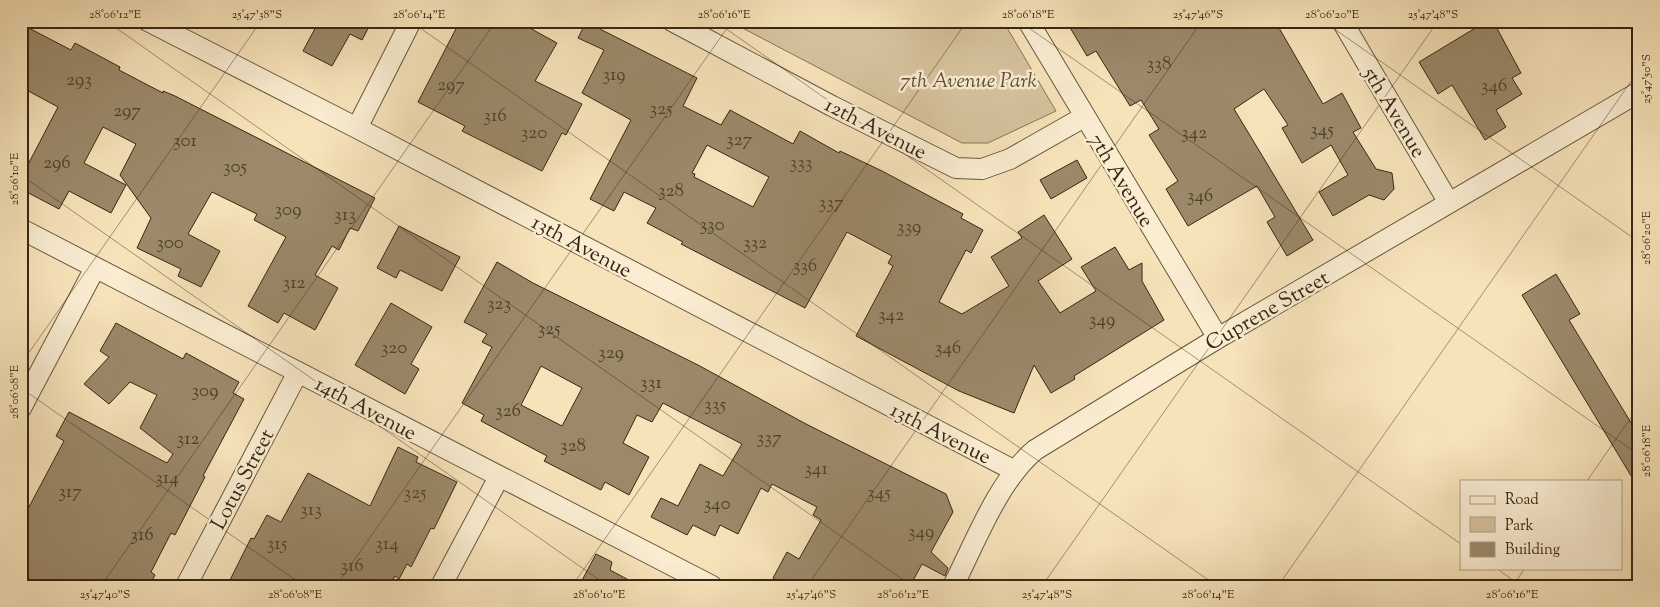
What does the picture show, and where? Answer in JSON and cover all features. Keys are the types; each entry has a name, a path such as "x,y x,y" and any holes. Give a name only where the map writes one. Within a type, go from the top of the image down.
{"street":[{"name":"13th Avenue","path":"148,21 357,128 1015,472"},
{"path":"357,128 411,21"},
{"name":"7th Avenue","path":"1028,21 1218,338"},
{"name":"5th Avenue","path":"1342,21 1449,203"},
{"name":"12th Avenue","path":"681,23 832,106 956,168 982,169 1010,159 1084,117"},
{"name":"Cuprene Street","path":"953,586 993,508 1024,459 1035,450 1218,338 1639,92"},
{"name":"14th Avenue","path":"21,229 704,584"},
{"path":"21,408 95,268"},
{"name":"Lotus Street","path":"186,586 298,372"},
{"path":"441,586 499,477"}],"green space":[{"name":"7th Avenue Park","path":"729,21 1003,21 1056,111 988,143 962,143"}],"building":[{"path":"319,21 372,21 362,40 350,34 332,66 303,51"},
{"path":"460,21 517,21 557,43 535,81 582,104 566,135 562,133 542,171 462,131 465,126 418,102"},
{"path":"1066,21 1275,21 1323,104 1342,93 1361,128 1353,132 1376,169 1392,173 1394,189 1384,200 1369,195 1333,216 1319,192 1348,175 1331,145 1302,163 1282,128 1288,125 1264,89 1234,109 1313,240 1287,256 1267,222 1275,217 1257,186 1188,226 1166,189 1178,181 1149,135 1159,129 1141,100 1130,106 1096,51 1087,56"},
{"path":"1487,21 1493,21 1521,73 1512,78 1522,94 1496,110 1506,127 1485,140 1452,85 1438,94 1419,62"},
{"path":"586,22 697,78 683,106 721,125 730,110 793,144 800,131 839,153 840,151 882,171 963,214 961,218 983,230 971,253 966,250 939,302 962,314 1009,286 991,257 1022,238 1018,232 1044,215 1072,259 1038,281 1060,313 1096,291 1081,267 1115,247 1129,270 1142,263 1142,281 1164,320 1074,376 1075,379 1051,393 1034,365 1014,413 959,391 856,336 893,266 888,263 892,256 847,232 805,308 681,244 683,242 647,223 656,208 624,192 614,211 590,199 631,120 582,93 604,50 578,38","holes":["707,145 769,177 753,207 694,177 695,174 692,173"]},
{"path":"21,24 71,50 75,43 120,67 119,70 163,93 163,91 175,96 375,198 358,231 350,228 339,250 332,246 315,275 338,288 315,330 284,313 278,323 248,306 286,237 254,220 257,214 212,192 188,234 220,251 201,287 178,276 181,269 137,248 151,218 120,175 136,144 103,127 84,163 126,185 111,213 69,191 59,209 21,189 21,178 58,107 21,87"},
{"path":"1077,160 1087,178 1051,199 1040,180"},
{"path":"399,226 460,257 442,291 400,270 396,278 377,268"},
{"path":"497,262 533,283 698,365 806,424 946,494 953,512 931,552 948,568 945,576 922,564 910,586 786,586 773,578 787,552 799,559 821,520 813,515 817,507 772,484 768,492 761,488 738,534 720,525 715,536 693,525 687,535 651,517 661,498 678,506 700,464 723,476 742,444 663,403 652,422 637,415 623,443 649,457 629,495 605,482 601,490 544,461 547,456 481,421 484,415 462,403 492,347 482,342 487,334 464,322","holes":["541,366 582,388 562,426 521,405"]},
{"path":"1556,274 1580,314 1569,320 1639,436 1639,489 1522,295"},
{"path":"391,303 432,327 411,364 419,369 405,394 355,365"},
{"path":"116,323 183,359 186,353 239,382 233,393 244,399 203,476 205,477 175,535 171,533 151,572 155,575 149,586 21,586 21,522 64,441 56,436 69,412 167,463 173,454 140,428 157,395 130,382 109,404 84,384 109,357 100,351"},
{"path":"398,447 418,457 416,462 457,482 434,529 431,528 411,567 407,564 399,579 395,576 389,586 227,586 251,538 254,539 267,515 281,522 308,473 370,506"},
{"path":"596,554 612,562 610,570 640,586 579,586"}]}
